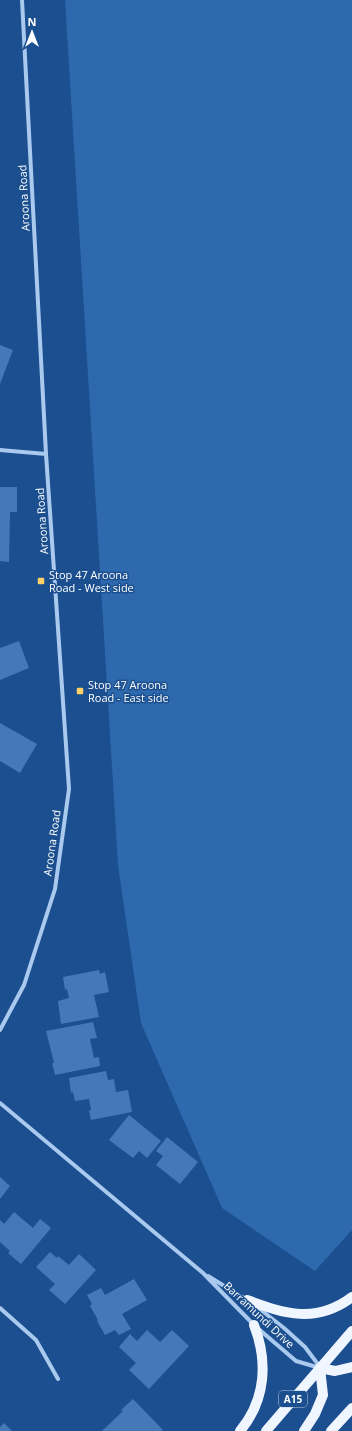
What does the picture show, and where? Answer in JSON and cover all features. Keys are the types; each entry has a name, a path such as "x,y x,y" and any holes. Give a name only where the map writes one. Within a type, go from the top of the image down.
{"main road":[{"path":"247,1300 282,1312 311,1314 330,1309 352,1297"},
{"path":"240,1431 252,1413 260,1394 262,1382 263,1367 261,1347 254,1325"},
{"name":"A15","path":"266,1431 352,1331"},
{"path":"304,1431 315,1414 323,1395 320,1368 335,1371 346,1370 352,1367"},
{"path":"332,1431 352,1408"}],"street":[{"name":"Aroona Road","path":"0,1030 24,985 55,888 69,789 46,454 22,0"},
{"path":"0,450 46,454"},
{"name":"Barramundi Drive","path":"0,1103 203,1273 254,1325 296,1361 320,1368"},
{"name":"Barramundi Drive","path":"203,1273 247,1300 284,1328 305,1347 320,1368"},
{"path":"0,1308 36,1340 58,1379"}],"shaded area":[{"path":"65,0 352,0 352,1230 315,1271 222,1208 141,1023 118,865"}],"building":[{"path":"0,345 13,350 0,384"},
{"path":"0,487 17,487 17,512 10,512 9,562 0,561"},
{"path":"19,641 29,668 0,680 0,648"},
{"path":"0,723 37,744 20,773 0,761"},
{"path":"99,970 100,974 105,972 109,992 94,995 99,1017 61,1024 58,1001 69,998 67,989 65,990 63,977"},
{"path":"93,1022 97,1038 90,1039 94,1058 99,1057 100,1066 55,1075 52,1063 54,1063 46,1031"},
{"path":"106,1071 108,1080 114,1079 116,1092 128,1090 132,1112 91,1120 89,1099 75,1101 73,1092 71,1093 69,1078"},
{"path":"129,1115 161,1141 147,1158 139,1151 133,1158 109,1140"},
{"path":"167,1137 198,1162 180,1184 156,1165 163,1156 156,1151"},
{"path":"0,1177 10,1186 0,1199"},
{"path":"14,1212 33,1228 40,1219 51,1228 21,1264 8,1253 10,1251 0,1242 0,1220 4,1224"},
{"path":"50,1252 57,1258 58,1256 69,1265 79,1254 96,1270 65,1304 49,1290 55,1284 36,1267"},
{"path":"134,1279 147,1300 122,1314 131,1329 119,1335 115,1330 105,1335 90,1306 92,1304 87,1295 101,1288 105,1295"},
{"path":"147,1330 160,1342 172,1330 189,1346 149,1389 129,1370 136,1363 119,1347 130,1334 137,1341"},
{"path":"133,1399 163,1430 102,1431 123,1411 121,1410"},
{"path":"4,1423 12,1431 0,1431 0,1427"}],"place":[{"name":"Stop 47 Aroona Road - West side","path":"41,581"},
{"name":"Stop 47 Aroona Road - East side","path":"80,691"}]}
